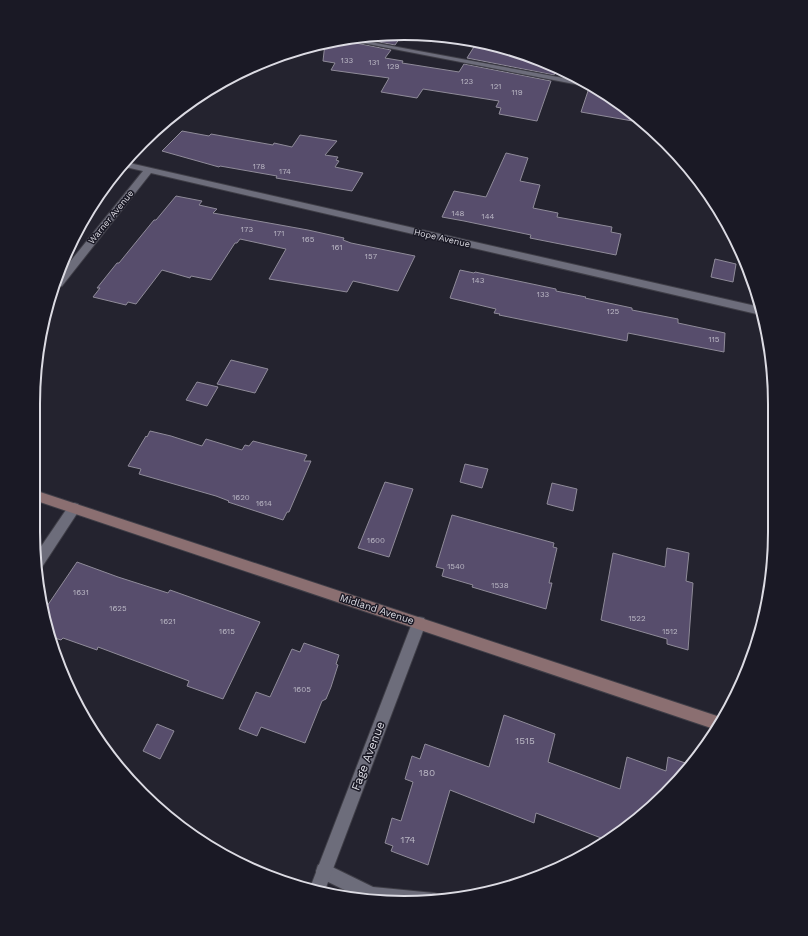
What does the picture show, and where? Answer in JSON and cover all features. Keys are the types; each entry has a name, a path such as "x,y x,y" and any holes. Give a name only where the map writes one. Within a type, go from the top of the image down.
{"street":[{"path":"364,42 559,75"},
{"name":"Hope Avenue","path":"129,165 756,310"},
{"name":"Warner Avenue","path":"63,278 149,170"},
{"name":"Midland Avenue","path":"40,497 714,722"},
{"path":"41,557 74,508"},
{"name":"Fage Avenue","path":"319,886 419,623"},
{"path":"324,871 365,894"}],"building":[{"path":"398,40 395,45 376,41"},
{"path":"356,43 391,50 385,58 403,61 402,63 459,72 464,64 551,81 537,121 499,114 501,108 496,107 499,101 423,89 417,98 381,92 389,78 331,70 335,63 323,61 324,49"},
{"path":"475,47 521,59 555,73 554,75 467,58"},
{"path":"588,90 606,101 633,121 581,112"},
{"path":"182,131 209,136 211,134 273,145 274,143 292,147 300,135 337,141 325,155 338,157 336,160 339,161 335,167 363,173 352,191 276,178 277,176 219,167 162,151"},
{"path":"506,153 528,158 520,181 540,185 533,208 558,213 557,217 612,227 611,232 621,234 616,255 530,238 531,235 442,217 454,191 486,197"},
{"path":"176,196 202,201 199,205 217,209 213,213 308,230 344,238 343,240 351,243 415,256 398,291 353,281 347,292 269,279 286,249 240,239 237,243 235,243 211,280 191,276 190,278 162,270 136,304 128,302 126,305 93,297 100,288 97,288 117,263 119,263 154,220 156,220"},
{"path":"715,259 736,264 733,282 711,277"},
{"path":"460,270 556,289 556,291 632,308 632,310 678,319 678,323 725,333 724,352 628,333 627,341 499,315 500,314 494,313 496,309 450,298"},
{"path":"231,360 268,369 255,393 217,384"},
{"path":"197,382 218,387 207,406 186,400"},
{"path":"150,431 202,446 206,439 242,450 245,445 249,446 253,441 307,455 304,461 311,461 289,512 287,512 283,520 228,502 229,501 216,496 139,474 141,469 128,466"},
{"path":"465,464 488,469 482,488 460,482"},
{"path":"385,482 413,489 389,557 358,548"},
{"path":"552,483 577,489 573,511 547,504"},
{"path":"452,515 554,543 553,547 557,548 549,583 552,583 546,609 472,587 473,585 442,576 444,569 436,567"},
{"path":"667,548 689,553 686,581 693,583 688,650 667,644 667,639 601,620 613,553 665,567"},
{"path":"77,562 168,593 170,590 260,622 223,699 187,686 189,681 98,647 97,650 63,638 61,640 56,638 48,605"},
{"path":"304,643 339,655 336,664 338,665 331,687 326,699 322,701 305,743 261,727 257,736 239,729 256,692 270,697 292,649 300,652"},
{"path":"504,715 555,734 548,762 620,789 627,757 666,771 668,757 685,763 644,806 626,821 601,838 536,813 534,823 450,790 428,865 391,851 393,846 385,843 392,818 401,821 413,782 405,779 412,756 420,759 425,744 489,767"},
{"path":"157,724 174,731 160,759 143,751"}]}
